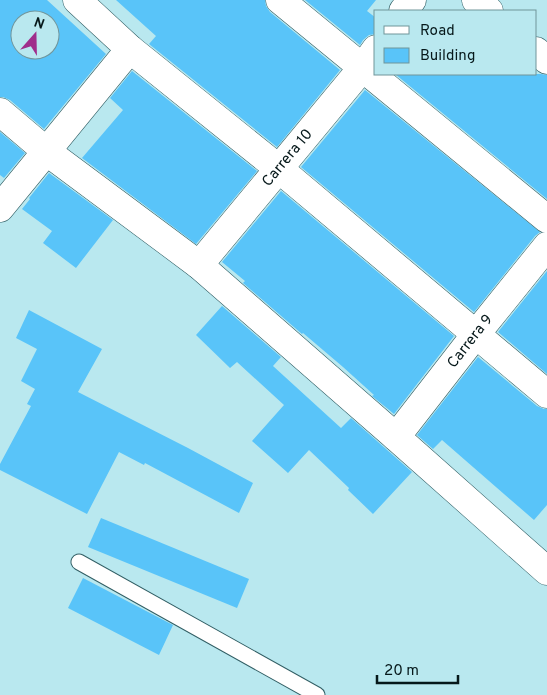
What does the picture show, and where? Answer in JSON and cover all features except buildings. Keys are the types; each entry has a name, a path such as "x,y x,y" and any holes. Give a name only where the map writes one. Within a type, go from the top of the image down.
{"street":[{"path":"77,0 130,49 278,168 547,394"},
{"path":"280,0 369,58"},
{"path":"404,10 412,0"},
{"path":"476,0 488,10"},
{"path":"0,208 130,49"},
{"path":"537,52 547,60"},
{"name":"Carrera 10","path":"199,265 369,58"},
{"path":"388,75 547,219"},
{"path":"0,112 46,151 199,265 547,572"},
{"name":"Carrera 9","path":"396,437 547,246"}],"lane":[{"path":"78,562 317,695"}]}
